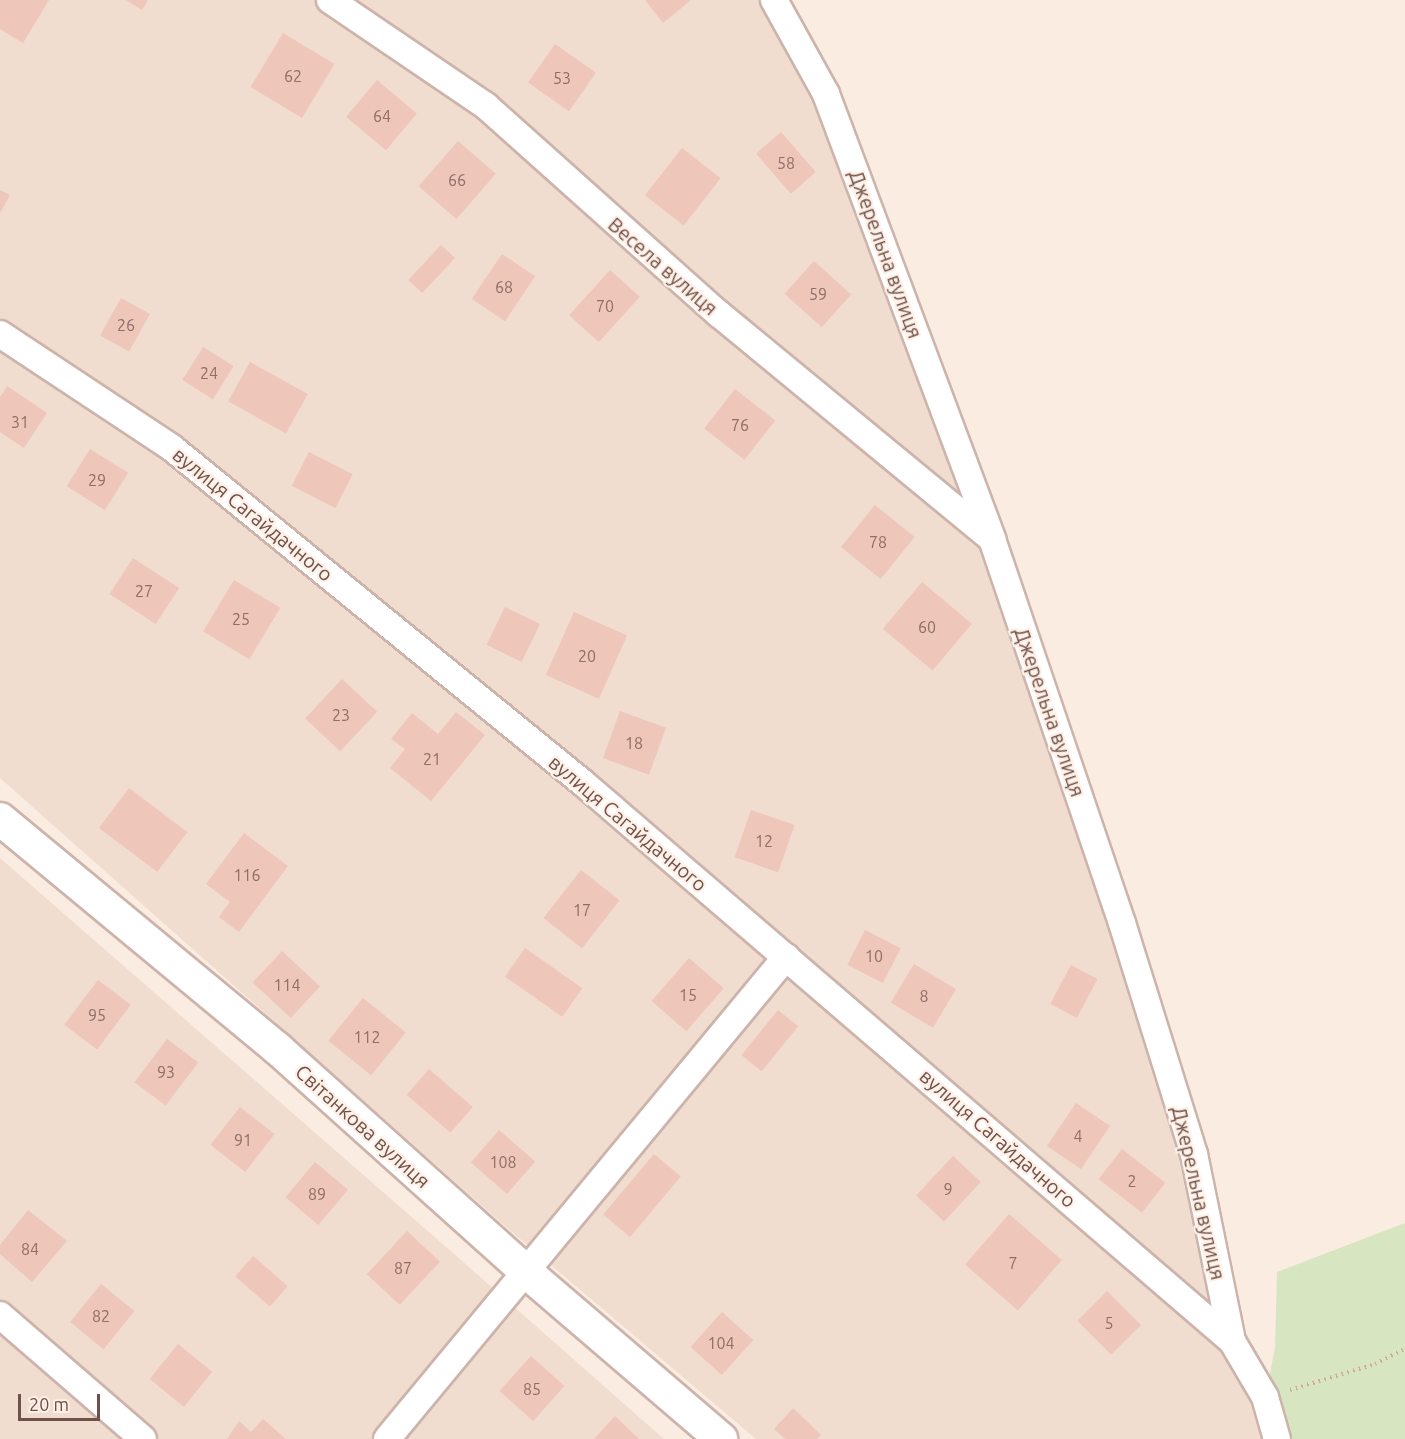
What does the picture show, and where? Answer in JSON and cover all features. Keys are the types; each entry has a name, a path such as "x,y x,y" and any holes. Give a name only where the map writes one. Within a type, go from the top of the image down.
{"street":[{"name":"Весела вулиця","path":"330,0 486,106 719,314 992,539"},
{"name":"Джерельна вулиця","path":"774,0 826,94 992,539 1122,923 1194,1154 1232,1341 1265,1397 1277,1439"},
{"name":"вулиця Сагайдачного","path":"0,334 172,448 574,776 1232,1341"},
{"name":"Світанкова вулиця","path":"0,819 278,1049 524,1270 721,1439"},
{"path":"387,1439 524,1270 786,957"},
{"path":"0,1315 143,1439"}],"path":[{"path":"1265,1397 1375,1364 1405,1348"}],"shaded area":[{"path":"0,0 774,0 826,94 1122,923 1232,1341 1277,1439 756,1439 506,1227 0,778"},
{"path":"0,858 461,1260 664,1439 0,1439"}],"green space":[{"path":"1405,1223 1405,1439 1277,1439 1265,1397 1275,1348 1277,1272"}],"building":[{"path":"0,0 49,0 23,43 0,29"},
{"path":"126,0 148,0 142,10"},
{"path":"645,0 691,0 663,23"},
{"path":"283,33 334,64 302,118 251,87"},
{"path":"555,44 596,73 569,111 528,83"},
{"path":"377,80 417,113 386,150 346,117"},
{"path":"781,132 816,172 791,194 756,154"},
{"path":"458,141 496,174 456,219 419,186"},
{"path":"682,148 721,178 684,225 645,195"},
{"path":"0,190 10,195 0,213"},
{"path":"441,245 455,258 422,293 408,280"},
{"path":"502,254 535,276 505,321 472,299"},
{"path":"814,261 851,294 822,327 785,294"},
{"path":"610,270 640,297 599,342 569,315"},
{"path":"121,298 150,314 129,352 100,336"},
{"path":"203,347 234,366 213,399 182,380"},
{"path":"250,362 308,394 286,433 228,401"},
{"path":"7,386 47,413 24,448 0,432 0,397"},
{"path":"735,389 775,420 744,460 704,428"},
{"path":"90,449 128,473 105,510 67,486"},
{"path":"309,452 353,474 335,508 292,486"},
{"path":"875,505 915,537 881,579 841,547"},
{"path":"133,558 179,588 156,624 110,594"},
{"path":"234,580 280,608 249,659 203,631"},
{"path":"922,582 972,624 933,671 883,629"},
{"path":"505,607 540,624 522,662 487,645"},
{"path":"574,612 627,636 599,699 546,675"},
{"path":"342,679 377,712 340,751 305,718"},
{"path":"620,711 666,728 649,775 603,758"},
{"path":"456,712 485,735 431,801 390,768 405,749 391,739 412,713 438,734"},
{"path":"129,788 187,832 157,872 99,828"},
{"path":"751,810 794,825 778,872 735,857"},
{"path":"244,833 288,866 239,932 219,917 230,902 206,884"},
{"path":"581,870 620,900 582,948 543,918"},
{"path":"865,930 901,948 883,983 847,965"},
{"path":"525,948 582,988 562,1017 505,977"},
{"path":"282,951 320,986 291,1018 253,982"},
{"path":"689,958 724,988 686,1031 652,1001"},
{"path":"914,964 956,989 933,1028 891,1003"},
{"path":"1071,965 1097,979 1077,1018 1050,1004"},
{"path":"98,980 131,1005 97,1049 64,1025"},
{"path":"363,998 406,1033 371,1075 328,1041"},
{"path":"778,1010 798,1026 762,1071 741,1055"},
{"path":"167,1039 198,1062 166,1106 135,1082"},
{"path":"429,1069 473,1107 450,1133 407,1095"},
{"path":"1076,1103 1110,1126 1081,1169 1047,1146"},
{"path":"240,1107 275,1134 245,1172 210,1145"},
{"path":"499,1130 535,1161 507,1194 471,1162"},
{"path":"1122,1149 1165,1183 1142,1213 1099,1179"},
{"path":"654,1154 681,1176 630,1237 603,1215"},
{"path":"953,1156 981,1182 944,1221 916,1195"},
{"path":"315,1162 348,1190 318,1225 285,1197"},
{"path":"28,1210 67,1241 32,1282 0,1254 0,1245"},
{"path":"1009,1214 1062,1260 1018,1310 965,1265"},
{"path":"407,1231 440,1262 400,1305 367,1274"},
{"path":"253,1256 288,1286 270,1307 235,1276"},
{"path":"101,1284 134,1311 104,1349 70,1322"},
{"path":"1107,1291 1141,1325 1111,1355 1077,1321"},
{"path":"722,1312 753,1340 722,1375 691,1347"},
{"path":"178,1344 212,1372 184,1407 150,1379"},
{"path":"531,1356 564,1386 533,1421 500,1391"},
{"path":"793,1408 821,1435 817,1439 785,1439 774,1429"},
{"path":"615,1416 639,1439 594,1439"},
{"path":"263,1419 286,1439 227,1439 239,1421 251,1432"}]}
